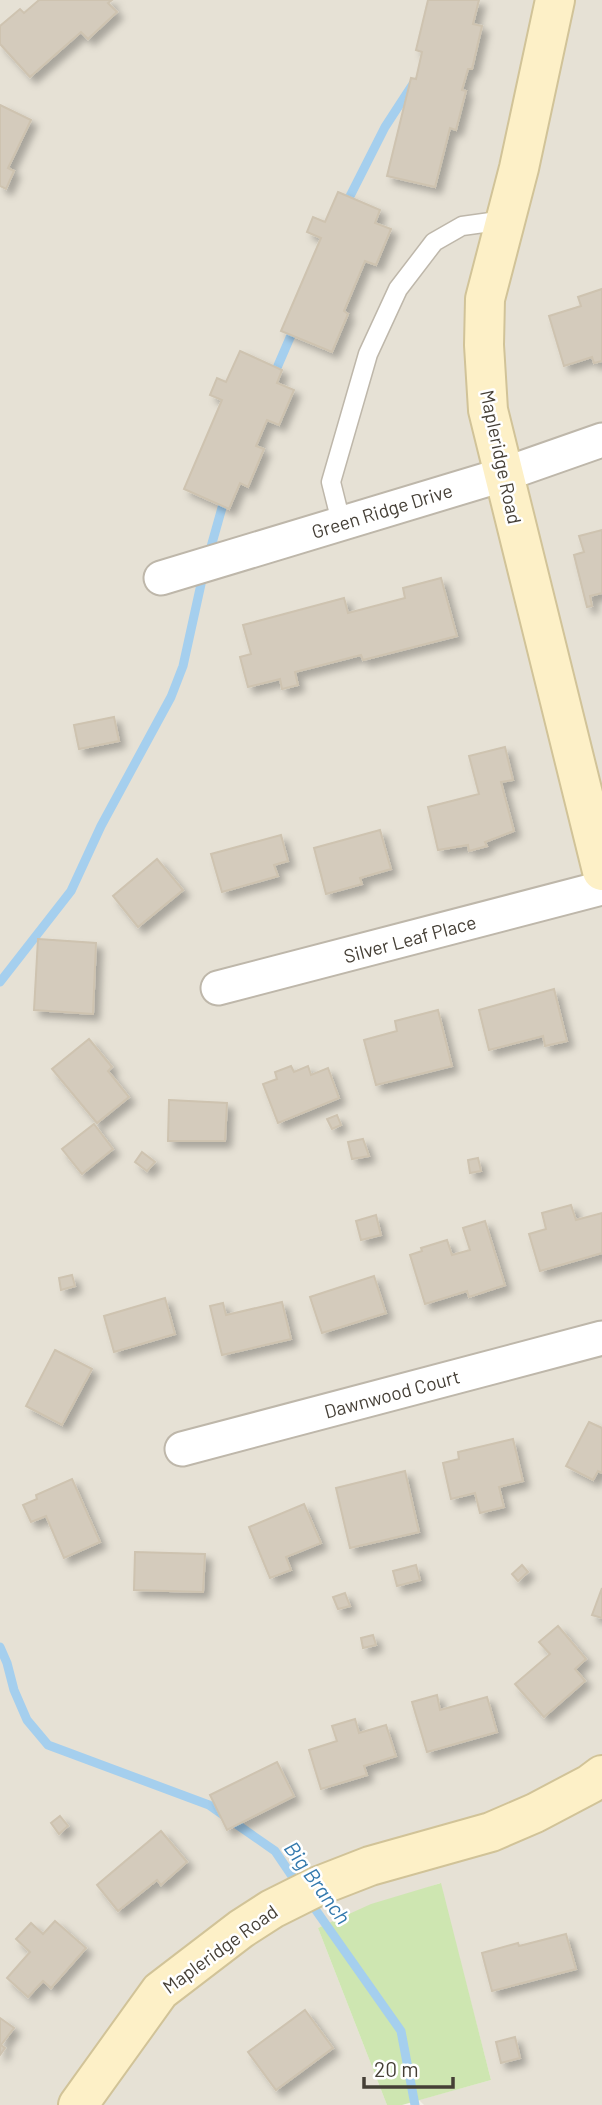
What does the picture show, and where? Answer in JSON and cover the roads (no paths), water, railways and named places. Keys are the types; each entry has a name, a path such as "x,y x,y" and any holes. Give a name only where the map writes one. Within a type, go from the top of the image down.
{"street":[{"name":"Mapleridge Road","path":"555,0 519,168 485,299 484,345 488,410 502,475 602,871"},
{"name":"Green Ridge Drive","path":"161,578 502,475 602,440"},
{"name":"Silver Leaf Place","path":"218,988 602,888"},
{"name":"Dawnwood Court","path":"182,1449 602,1338"},
{"name":"Mapleridge Road","path":"78,2105 160,1991 241,1929 272,1909 316,1887 370,1866 491,1832 535,1813 602,1775"}],"lane":[{"path":"341,522 331,482 368,354 398,289 434,242 462,226 505,220"}],"waterway":[{"path":"345,206 385,127 413,84"},
{"path":"273,377 295,326"},
{"path":"209,554 225,497"},
{"path":"0,982 71,891 101,826 171,697 183,666 203,575"},
{"name":"Big Branch","path":"0,1647 27,1720 48,1745 209,1805 275,1851 298,1885"},
{"name":"Big Branch","path":"308,1899 401,2031 415,2105"}]}
